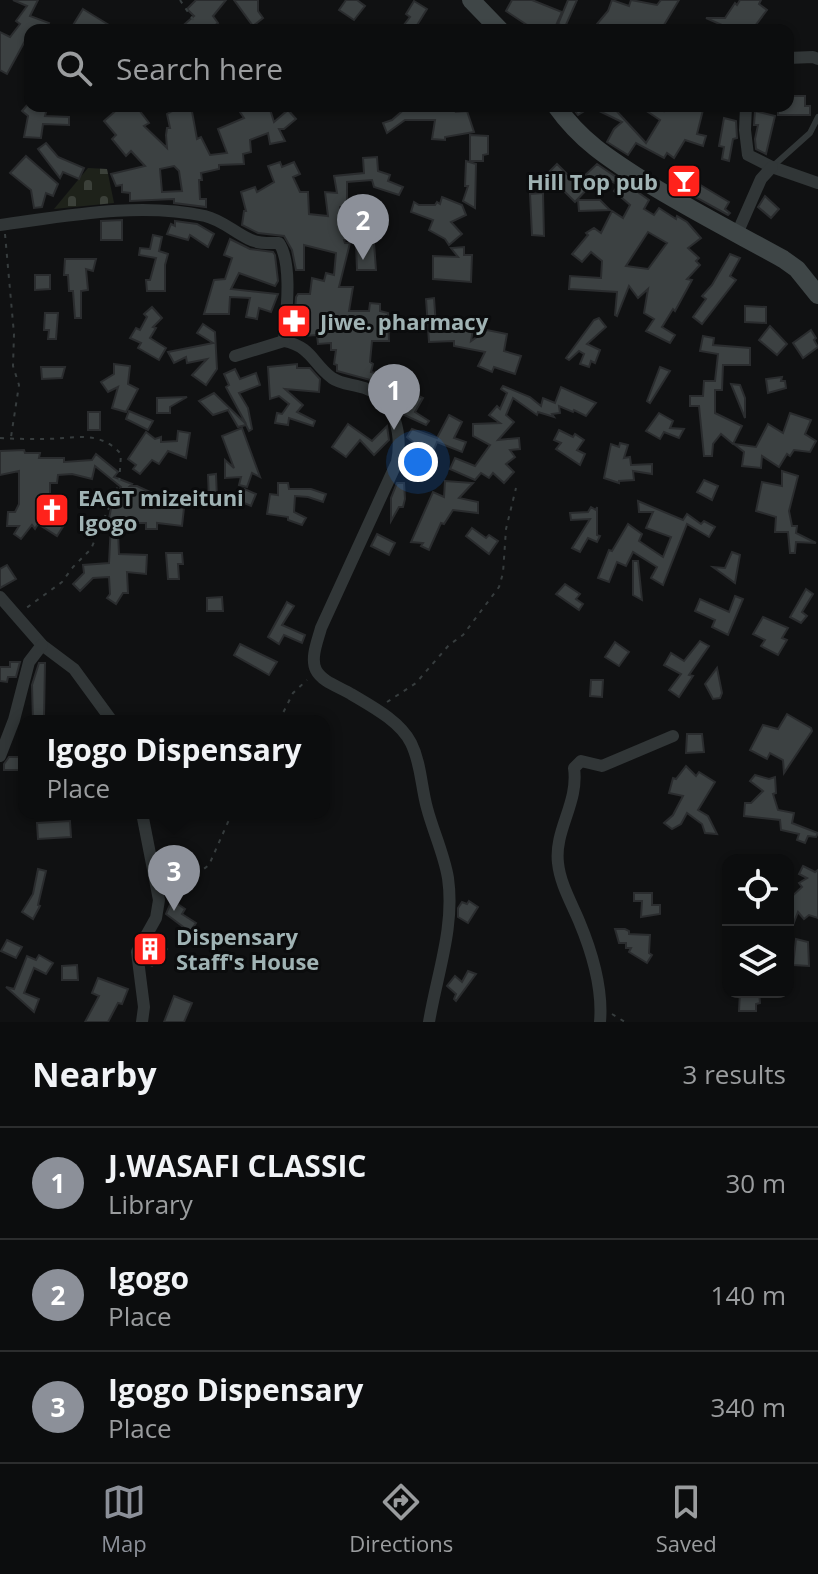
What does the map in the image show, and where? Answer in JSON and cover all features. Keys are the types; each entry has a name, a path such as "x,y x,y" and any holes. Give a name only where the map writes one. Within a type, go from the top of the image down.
{"main road":[{"path":"471,0 494,24"},
{"path":"561,112 597,151 736,236 783,259 797,269 818,295"}],"street":[{"path":"794,57 818,59"},
{"path":"746,112 748,155 818,183"},
{"path":"736,236 761,179 772,167"},
{"path":"2,225 93,212 162,212 206,216 248,239 279,243 283,250 287,288 284,341"},
{"path":"235,356 284,341 298,344 317,359 334,380 367,389 390,408 400,443 397,462 321,628 314,657 316,670 328,682 379,712 409,738 417,755 429,818 447,873 450,895 443,964 432,1020"},
{"path":"0,597 42,645 74,669 108,715"},
{"path":"0,756 14,720 29,662 42,645"},
{"path":"600,1022 599,984 557,860 575,795 574,768 581,761 602,766 673,736"},
{"path":"142,1022 144,1007 137,952 156,918 159,900 143,819"}],"lane":[{"path":"772,167 810,133 818,117"}],"path":[{"path":"180,0 196,24"},
{"path":"2,225 14,334 13,366 19,385 11,438"},
{"path":"0,438 90,435 109,443 121,454 119,484 91,549 62,582 18,617"},
{"path":"379,712 393,696 416,683 449,645 463,635 499,587 506,529 516,488"},
{"path":"282,715 293,693 316,670"},
{"path":"155,873 193,877 209,865 229,819"},
{"path":"601,1007 625,1022"}],"green space":[{"path":"88,168 107,169 114,203 54,209"}],"building":[{"path":"13,0 38,0 30,16 49,23 24,24 24,43 7,74 0,70 0,32 10,37 20,24 16,21 27,6"},
{"path":"196,0 226,0 213,16 217,24 185,24 194,16 187,9"},
{"path":"234,0 258,0 258,11 263,18 252,24"},
{"path":"346,0 357,0 365,6 354,20 339,10"},
{"path":"512,0 532,0 562,12 557,24 526,24 506,11"},
{"path":"568,0 577,0 566,24 558,24"},
{"path":"612,0 629,6 631,0 657,5 661,0 679,0 665,24 597,24 608,11"},
{"path":"740,0 761,0 759,4 767,10 756,24 720,24 706,18 725,18 735,3 737,5"},
{"path":"414,1 427,9 418,24 405,24 410,17 406,14"},
{"path":"83,9 107,24 74,24"},
{"path":"794,96 805,96 805,106 810,106 810,115 778,115 778,112 794,112"},
{"path":"24,109 24,112 46,112 45,116 69,117 69,125 43,124 41,138 24,137 28,116 22,111"},
{"path":"114,112 141,112 149,123 144,126 167,148 167,128 170,128 167,114 192,112 197,139 201,137 210,155 227,153 218,129 244,118 240,112 271,112 274,122 290,112 296,119 284,129 279,129 285,141 270,144 268,133 250,140 251,152 243,154 244,164 219,165 219,169 201,173 200,199 206,199 206,207 174,203 174,199 130,201 130,193 122,192 122,185 116,186 111,174 145,166 131,151 126,156 112,139 116,135 104,121","holes":["174,166 179,171 182,191 162,192 160,169"]},
{"path":"401,112 467,112 474,132 445,137 445,140 432,139 435,120 405,120 387,133 383,123"},
{"path":"601,112 618,112 646,143 660,120 648,112 702,112 697,134 706,136 703,146 685,140 674,158 667,153 664,158 636,143 628,155 607,142 622,122"},
{"path":"755,112 775,116 766,154 756,149 758,125 754,125"},
{"path":"724,118 736,121 737,138 733,139 729,161 722,159 724,147 719,146"},
{"path":"470,135 488,136 488,154 483,155 483,161 470,161"},
{"path":"46,143 58,157 84,168 79,179 63,172 60,178 38,149"},
{"path":"26,156 58,184 53,196 46,193 42,207 34,208 31,190 10,173"},
{"path":"377,157 378,171 390,175 388,181 403,187 399,195 374,187 372,180 347,182 347,206 340,207 340,230 353,230 351,239 344,240 350,243 339,287 353,287 349,311 369,311 370,303 380,304 380,311 388,313 389,341 372,341 370,362 373,364 371,372 387,376 385,384 337,371 334,364 336,350 331,350 331,343 318,344 317,335 303,336 304,329 294,325 296,297 298,294 310,294 312,278 324,281 326,273 334,275 336,253 304,245 304,270 296,270 292,250 284,236 258,233 242,225 246,211 241,192 255,187 257,192 274,182 268,166 280,162 282,167 294,162 300,174 293,177 300,192 308,192 309,214 328,216 325,192 337,193 334,176 364,173 363,158"},
{"path":"466,161 476,164 475,208 463,201 468,186 465,186"},
{"path":"557,164 579,181 597,164 616,177 620,184 649,200 644,209 654,215 659,208 676,219 677,216 701,238 688,248 699,258 696,261 700,265 687,279 692,280 662,327 675,335 670,343 646,331 654,319 644,313 648,289 638,298 629,286 617,316 617,292 569,289 570,276 601,278 602,261 591,252 582,262 572,254 588,235 586,233 594,228 601,233 612,211 623,218 630,205 614,191 618,185 600,175 575,202 547,174","holes":["648,232 667,243 648,269 626,266"]},
{"path":"682,174 729,202 725,209 730,213 728,215 686,192 689,188 677,181"},
{"path":"543,193 544,236 532,235 530,194"},
{"path":"765,196 779,209 771,218 758,207"},
{"path":"442,197 462,205 466,215 451,222 462,234 449,245 429,230 433,220 411,212 414,202 435,205 437,202 440,204"},
{"path":"578,200 600,200 610,210 579,211"},
{"path":"357,211 371,211 371,233 357,237"},
{"path":"122,220 122,240 101,240 101,221"},
{"path":"175,221 197,224 214,234 208,247 190,235 188,240 167,234 171,224 175,226"},
{"path":"153,235 162,237 159,251 168,254 165,291 147,291 146,280 150,280 156,258 139,255 140,248 150,249"},
{"path":"230,239 250,249 273,252 275,255 278,281 275,286 239,273 231,289 278,294 271,312 259,308 257,319 246,317 250,298 230,297 229,314 204,314 214,280 225,279 232,258 224,255"},
{"path":"356,243 374,243 376,270 357,270"},
{"path":"464,247 464,255 472,255 471,282 433,279 433,256 458,257 451,248"},
{"path":"730,254 740,258 730,276 736,280 702,324 693,317 706,299 702,296"},
{"path":"65,259 96,259 93,271 86,269 88,290 81,291 81,318 75,318 73,291 69,291 68,275 64,275"},
{"path":"35,275 50,275 50,289 35,290"},
{"path":"434,298 436,326 473,329 471,341 487,330 507,334 504,351 521,356 515,374 494,367 492,372 478,366 485,352 454,346 454,341 429,342 426,299"},
{"path":"745,306 766,307 766,323 745,322"},
{"path":"152,307 162,318 153,327 156,328 150,338 166,348 159,360 138,348 141,343 130,338 136,328 140,330 147,317 144,314"},
{"path":"45,313 58,313 56,339 48,339 49,330 44,330"},
{"path":"599,318 606,327 587,344 600,350 595,363 591,361 589,367 580,364 584,354 579,351 569,360 566,358 594,320"},
{"path":"203,324 215,332 217,369 206,385 192,375 207,359 187,363 186,357 174,363 168,352 213,343 197,333"},
{"path":"770,326 787,344 777,355 759,340"},
{"path":"811,330 818,347 803,358 793,343"},
{"path":"703,336 714,338 713,345 750,348 750,365 723,365 722,390 715,390 715,413 742,426 733,444 721,434 713,444 712,456 704,456 699,406 690,406 690,396 703,396 704,381 715,381 718,354 700,351"},
{"path":"114,364 130,366 128,384 138,389 126,412 112,408 118,387 108,392 101,382 114,374"},
{"path":"297,364 297,368 310,368 320,379 319,392 285,389 303,405 297,412 315,421 313,426 289,418 288,425 275,423 277,413 282,414 289,404 279,396 270,399 268,367"},
{"path":"41,367 65,367 62,378 42,379"},
{"path":"660,367 670,371 650,403 647,401"},
{"path":"235,369 240,379 256,373 260,385 239,393 248,408 252,429 249,431 246,425 238,427 228,410 213,415 199,401 214,393 246,424 226,387 229,385 224,374"},
{"path":"782,377 786,388 768,393 766,379"},
{"path":"731,384 740,385 745,398 745,418"},
{"path":"396,386 423,398 415,412 429,421 426,425 402,414 405,406 396,402 391,395"},
{"path":"503,386 530,397 541,406 543,398 555,403 561,387 596,403 586,416 559,406 560,413 552,414 554,417 538,412 537,415 513,398 506,415 514,422 498,440 519,438 520,449 510,450 515,457 506,464 514,472 504,483 493,473 489,478 481,473 475,480 450,469 455,458 475,466 490,445 473,436 473,424 500,423 489,415 497,406 500,409 507,393 501,389"},
{"path":"187,397 170,407 170,413 157,413 157,398"},
{"path":"129,411 153,421 148,430 126,419"},
{"path":"88,412 100,412 100,430 88,430"},
{"path":"659,413 673,421 670,428 684,429 679,438 664,432 660,439 646,431"},
{"path":"790,413 811,420 805,434 816,441 810,452 794,450 790,456 787,454 779,467 762,456 761,468 742,466 744,452 734,444 756,447 768,424 783,433"},
{"path":"449,415 462,422 454,438 466,442 462,452 437,442 433,452 430,450 427,463 409,457 413,442 407,437 412,429 437,438"},
{"path":"348,424 372,441 387,426 389,440 374,455 360,440 346,457 332,447"},
{"path":"242,428 260,477 252,473 247,487 239,485 241,477 225,478 225,460 234,468 222,436"},
{"path":"559,430 584,440 577,450 585,454 580,465 556,449 561,443 554,440"},
{"path":"178,431 190,433 186,458 168,451 159,464 152,460 140,474 133,469 136,465 128,459 146,432 155,439 161,437 161,442 177,441"},
{"path":"620,443 628,445 624,458 630,457 631,465 652,464 652,474 633,471 634,480 619,483 604,478 611,444 619,447"},
{"path":"24,450 25,453 40,453 39,458 64,458 64,462 92,460 96,454 118,472 114,477 170,501 169,507 184,508 182,526 157,523 157,529 146,529 146,523 125,523 124,532 118,532 119,554 147,555 146,574 127,572 128,593 123,593 116,604 107,598 110,594 109,577 93,578 80,591 73,584 84,573 83,565 109,563 111,523 108,523 112,504 121,487 95,466 92,479 72,474 58,475 57,483 50,483 50,505 65,511 60,522 64,525 57,536 38,524 35,529 32,525 21,539 14,534 19,526 7,526 8,512 15,512 19,504 19,471 0,475 0,451"},
{"path":"782,471 798,476 789,511 792,526 797,526 796,533 816,543 796,542 795,553 790,553 788,532 775,532 776,517 756,511 762,482 782,486"},
{"path":"216,474 217,499 209,500 208,475"},
{"path":"704,480 718,486 712,500 697,492"},
{"path":"445,481 473,483 459,498 478,502 478,513 453,510 444,524 441,523 429,550 421,546 423,543 411,542 433,492 444,497"},
{"path":"278,483 288,483 289,489 311,489 326,494 323,502 295,496 294,512 306,518 302,525 288,520 288,517 267,514 270,494 278,495"},
{"path":"397,483 404,483 405,499 403,507 399,507 391,521 391,498"},
{"path":"242,488 256,494 251,506 237,500"},
{"path":"638,501 683,520 687,514 701,524 704,521 715,527 709,537 687,524 663,585 651,578 657,567 633,552 626,566 617,562 609,582 598,578 609,550 612,551 628,524 642,534 639,541 663,557 671,537 646,528 653,512 639,512"},
{"path":"591,507 596,510 597,507 597,535 600,536 597,542 588,538 580,552 572,548 590,519 571,520 570,513 588,512"},
{"path":"472,528 486,538 489,535 498,541 489,554 466,536"},
{"path":"377,534 395,543 389,555 371,546"},
{"path":"732,552 740,555 735,583 713,567 725,568"},
{"path":"166,553 182,553 183,564 178,564 179,579 168,579"},
{"path":"633,561 638,561 642,600 633,595"},
{"path":"7,565 16,579 0,588 0,569"},
{"path":"565,584 580,594 576,599 583,604 579,610 556,594"},
{"path":"806,589 813,594 802,612 807,616 801,623 790,617"},
{"path":"735,596 743,599 728,635 712,627 715,620 695,611 700,599 729,612"},
{"path":"222,597 223,611 207,611 207,598"},
{"path":"287,602 294,606 282,625 305,635 302,643 284,635 279,644 268,637"},
{"path":"763,617 788,628 782,638 787,640 778,655 761,646 765,640 753,634"},
{"path":"700,641 709,646 689,675 693,676 679,697 669,690 681,674 664,665 671,653 684,661"},
{"path":"615,642 629,652 619,666 605,657"},
{"path":"240,644 277,662 269,675 234,655"},
{"path":"10,662 20,662 16,677 8,677 7,682 0,681 0,667 10,667"},
{"path":"39,663 45,663 44,715 33,715 32,685"},
{"path":"717,668 722,693 720,698 713,699 705,684"},
{"path":"591,680 603,680 602,697 590,696"},
{"path":"787,714 812,731 784,773 783,760 770,753 767,759 750,750 763,725 778,729"},
{"path":"687,734 702,734 704,752 686,753"},
{"path":"9,757 18,757 18,770 4,770"},
{"path":"686,766 696,776 699,772 715,782 698,810 708,816 717,834 705,833 702,824 687,813 681,824 672,829 664,823 673,815 683,796 669,793 673,778 676,779"},
{"path":"755,775 769,779 775,777 776,793 773,794 778,810 794,813 792,823 818,833 816,837 808,836 805,843 797,840 799,834 781,830 780,820 744,816 745,803 751,803 763,791 750,781"},
{"path":"70,821 71,837 38,839 37,823"},
{"path":"803,866 815,872 818,870 818,918 809,915 804,919 798,912 794,922 794,894 802,887 799,883 807,878 799,874"},
{"path":"38,869 46,871 40,906 33,919 22,912 33,894"},
{"path":"634,893 652,893 652,905 660,905 660,914 641,917 642,901 634,901"},
{"path":"172,900 185,909 182,914 196,923 190,932 166,914"},
{"path":"469,901 478,907 468,923 458,917 458,908 462,902 467,904"},
{"path":"615,929 625,929 629,934 650,935 649,953 652,955 647,963 629,952 631,948 626,948 626,943 619,943"},
{"path":"155,938 167,949 152,966 147,963 146,954"},
{"path":"796,939 808,942 809,966 794,965"},
{"path":"7,940 22,947 16,958 1,951"},
{"path":"39,955 53,963 46,974 34,968 24,993 39,999 34,1012 6,987 14,989 27,956 36,960"},
{"path":"77,965 78,980 62,980 62,966"},
{"path":"468,971 476,974 456,1001 456,994 447,986 455,976 462,982"},
{"path":"98,978 128,989 122,1004 118,1003 108,1022 85,1022 99,996 92,993"},
{"path":"174,996 192,1003 184,1022 164,1022"},
{"path":"740,998 760,998 756,1011 739,1011"}],"place":[{"name":"Hill Top pub","path":"684,181"},
{"name":"Igogo","path":"363,260"},
{"name":"Jiwe. pharmacy","path":"294,321"},
{"name":"J.WASAFI CLASSIC","path":"394,430"},
{"name":"EAGT mizeituni Igogo","path":"52,510"},
{"name":"Igogo Dispensary","path":"174,911"},
{"name":"Dispensary Staff's House","path":"150,949"}]}
